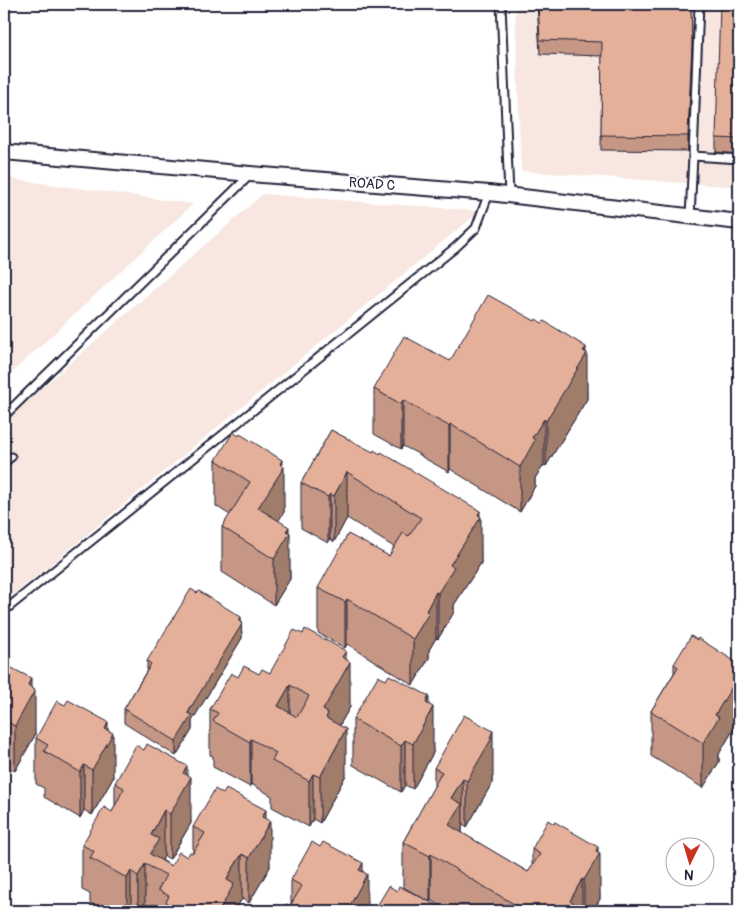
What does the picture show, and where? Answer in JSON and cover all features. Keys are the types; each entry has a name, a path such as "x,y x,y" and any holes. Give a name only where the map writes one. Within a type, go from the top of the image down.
{"street":[{"name":"ROAD C","path":"4,152 489,193 739,222"}],"lane":[{"path":"501,4 510,195"},
{"path":"690,217 699,4"},
{"path":"693,156 739,159"},
{"path":"4,416 250,174"},
{"path":"4,611 456,247 476,228 489,193"},
{"path":"4,462 11,457"}],"shaded area":[{"path":"515,4 739,4 739,187 521,171"},
{"path":"4,178 193,204 4,380"},
{"path":"263,194 480,211 4,603 4,421"}],"building":[{"path":"538,4 691,4 692,43 688,136 601,135 602,42 540,40"},
{"path":"720,4 739,4 739,139 716,138"},
{"path":"488,295 535,321 536,319 542,323 544,321 586,347 583,351 587,353 546,421 544,419 532,438 535,440 520,467 450,424 449,426 403,400 401,404 374,389 404,336 450,361"},
{"path":"331,430 373,452 374,450 380,454 381,452 480,511 478,515 481,517 450,565 454,567 438,593 436,592 426,611 429,613 413,639 347,599 345,602 318,588 348,534 389,556 403,533 409,536 421,518 347,472 334,496 330,494 328,497 301,483"},
{"path":"233,432 239,436 240,434 282,460 280,464 284,467 258,508 289,527 286,531 290,533 274,559 222,527 250,482 216,460"},
{"path":"191,589 197,593 199,591 241,617 239,621 242,624 190,709 188,713 192,715 176,741 124,709 151,664 147,661"},
{"path":"305,629 346,651 342,657 350,662 323,710 328,713 326,718 346,729 320,777 313,774 309,781 272,761 276,753 251,739 250,742 213,721 218,713 210,709 231,673 238,677 244,666 259,674 262,669 270,673 294,630 303,634","holes":["290,685 309,696 297,717 278,706"]},
{"path":"691,636 697,640 698,638 739,664 739,675 715,715 719,717 703,743 651,711 678,667 674,664"},
{"path":"4,664 31,678 28,685 35,690 15,726 7,722 4,727"},
{"path":"389,675 429,696 426,703 433,707 413,744 405,740 401,746 353,719 378,676 386,680"},
{"path":"68,700 108,722 105,729 113,733 92,770 84,765 80,772 44,751 48,745 36,738 57,701 65,705"},
{"path":"464,715 493,731 490,737 492,738 467,781 463,779 451,798 462,804 449,825 528,872 540,854 532,849 548,820 554,824 555,822 598,847 596,851 600,853 570,901 573,903 569,911 526,911 431,854 430,856 403,842 442,772 434,768"},
{"path":"147,744 187,766 183,773 191,777 170,814 164,810 151,835 159,839 150,854 171,866 179,852 187,857 190,852 193,853 205,833 193,827 215,789 223,794 226,789 266,810 262,817 270,821 249,858 242,854 230,873 227,880 234,884 219,911 181,911 166,902 169,896 158,890 166,875 145,864 138,876 131,871 127,878 90,858 94,851 82,845 104,807 112,812 124,788 115,783 136,745 144,750"},
{"path":"312,842 320,847 323,842 363,863 359,870 367,874 347,911 339,907 336,911 271,911 275,905 283,910 286,904 290,906 302,886 291,880"},
{"path":"389,886 397,891 399,886 440,907 437,911 374,911"}]}
